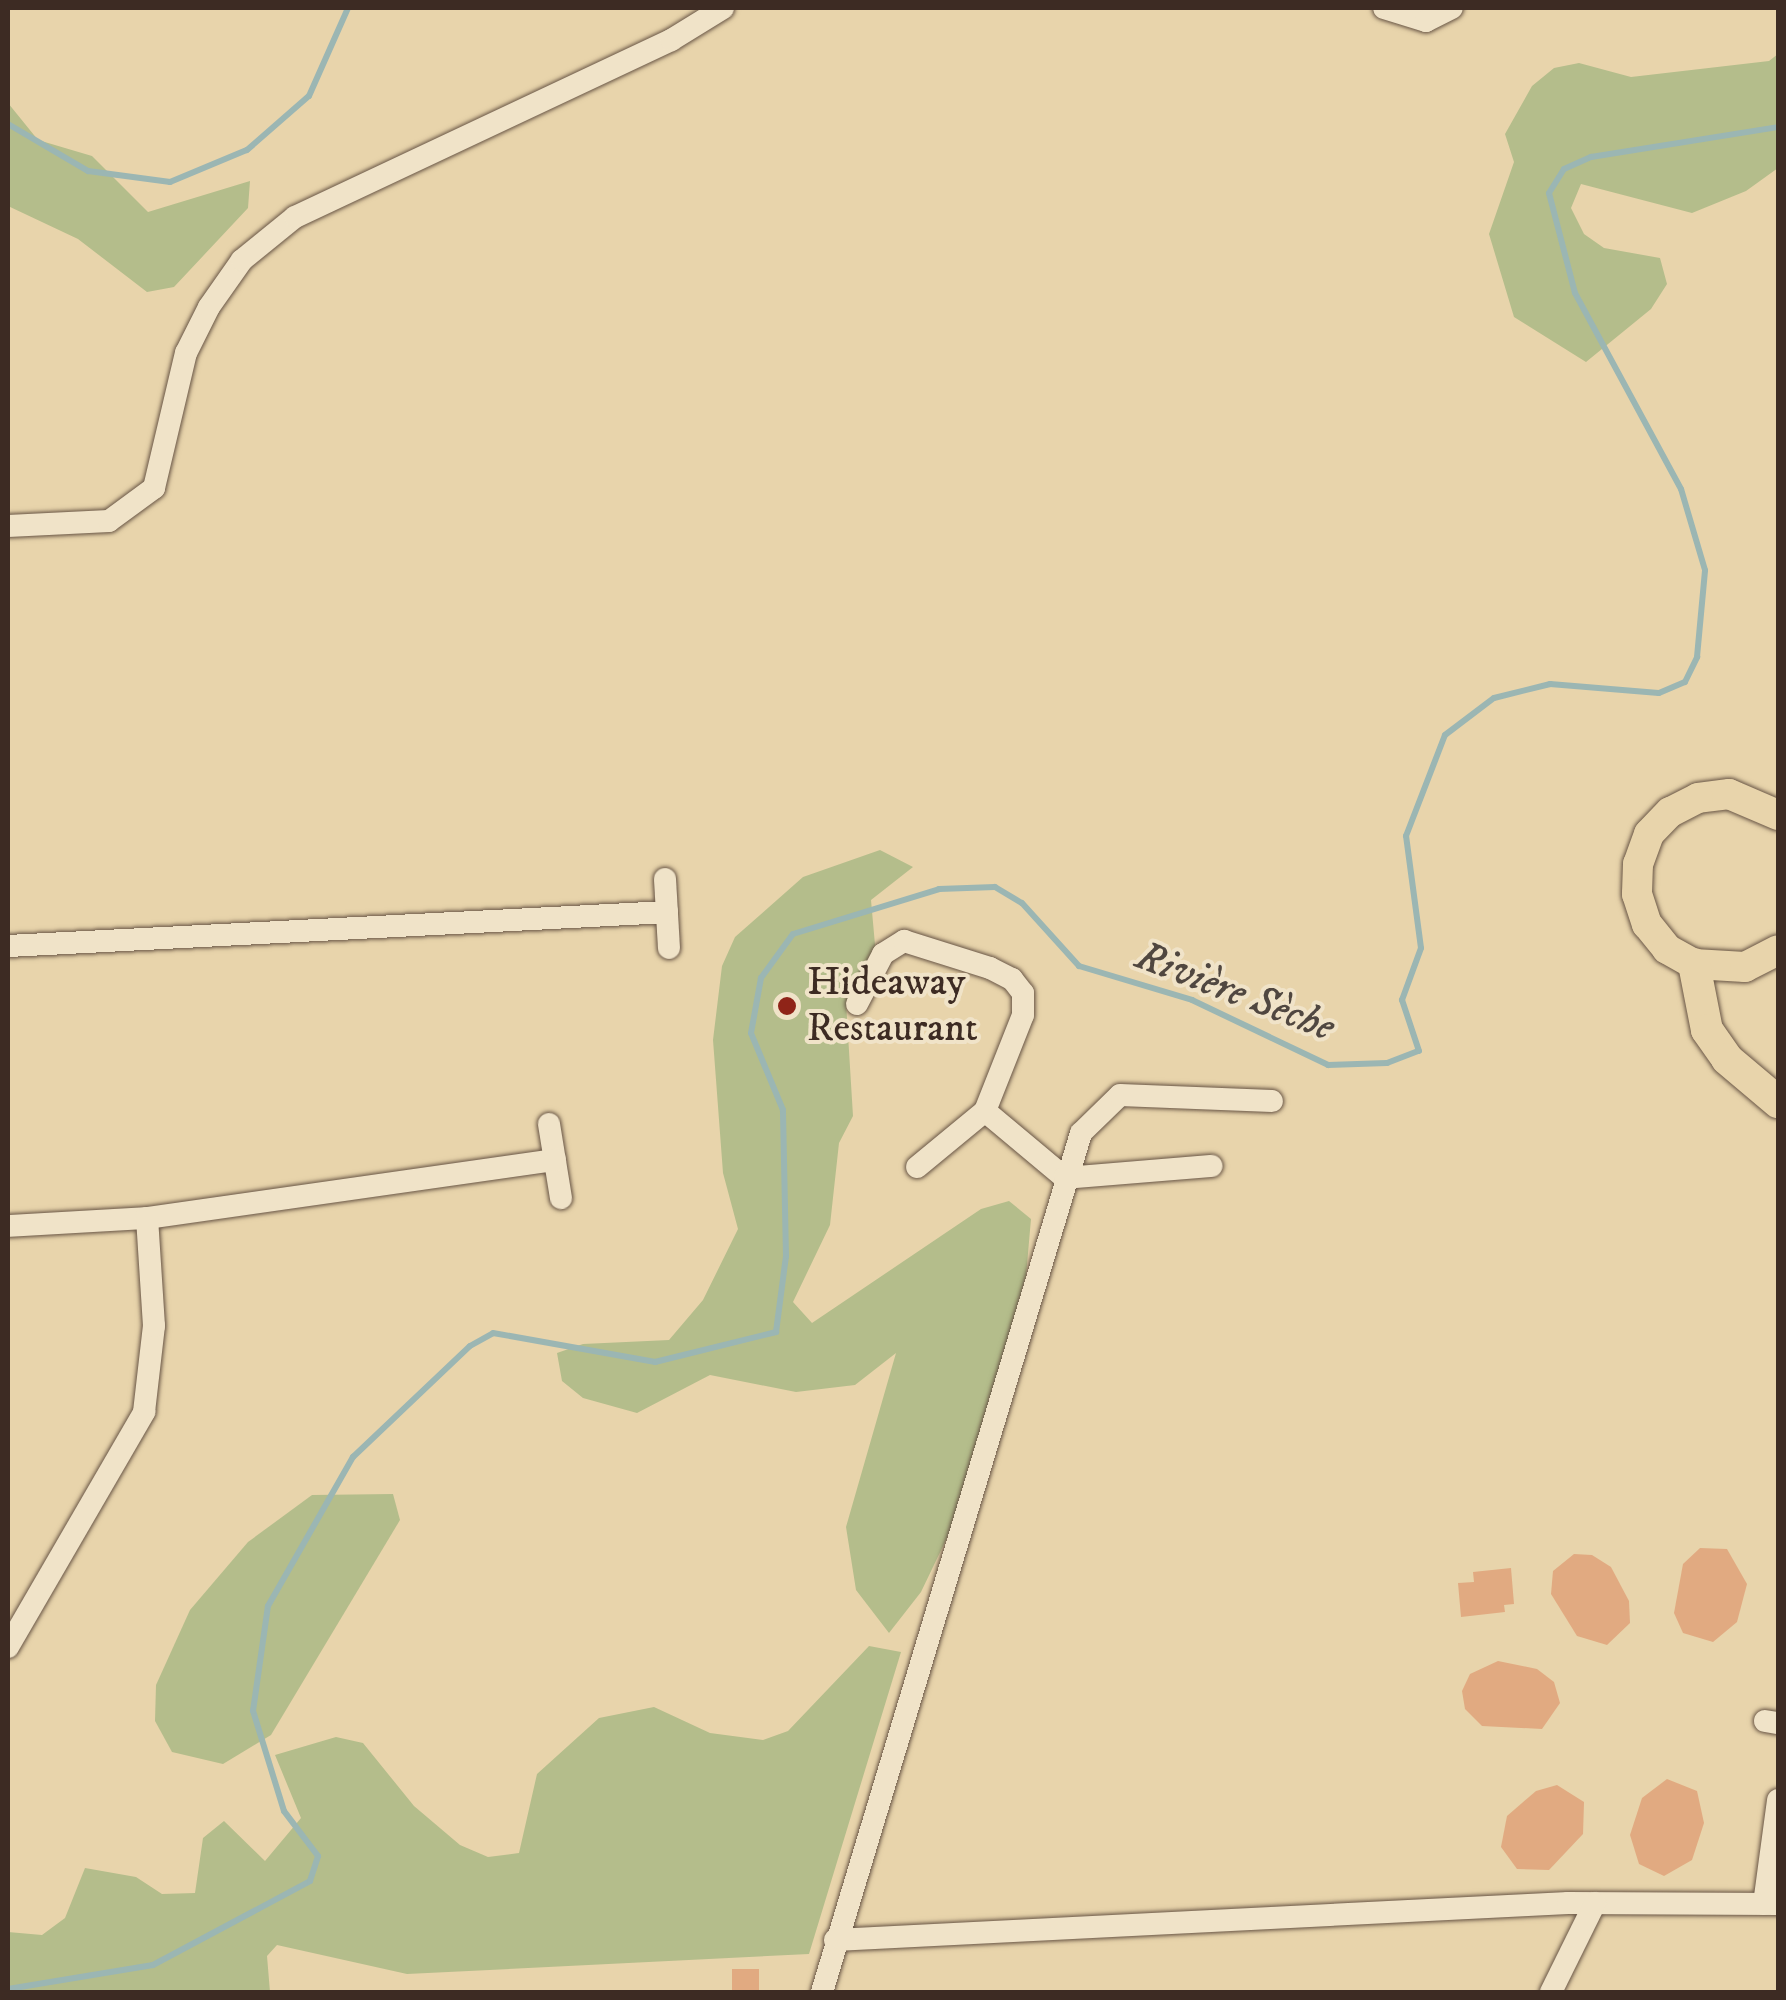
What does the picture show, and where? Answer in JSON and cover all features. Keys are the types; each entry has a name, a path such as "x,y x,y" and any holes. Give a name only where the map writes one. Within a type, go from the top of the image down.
{"highway":[{"path":"1694,964 1707,1030 1727,1059 1778,1102"}],"main road":[{"path":"1772,805 1729,794 1698,798 1670,812 1644,849 1637,894 1647,924 1667,948 1694,964 1778,968"},
{"path":"1745,967 1778,950"}],"street":[{"path":"8,526 109,521 154,488 186,353 242,260 295,217 671,40 723,8"},
{"path":"1384,8 1426,20 1452,8"},
{"path":"665,879 669,948"},
{"path":"8,946 667,912"},
{"path":"857,1004 883,954 904,940 936,946 1012,979 1023,993 1023,1015 985,1111 918,1167"},
{"path":"822,1992 1065,1178 1092,1116 1120,1094 1272,1101"},
{"path":"985,1111 1065,1178 1212,1166"},
{"path":"549,1124 561,1198"},
{"path":"8,1226 147,1218 556,1160"},
{"path":"8,1648 144,1412 154,1326 147,1218"},
{"path":"835,1940 1595,1903 1771,1904 1778,1800"},
{"path":"1551,1992 1595,1903"}],"green space":[{"path":"1778,54 1778,168 1746,191 1692,213 1581,184 1571,208 1584,234 1604,248 1660,258 1667,284 1651,309 1586,362 1514,317 1489,234 1514,162 1505,134 1532,86 1554,68 1579,63 1631,77 1769,61"},
{"path":"8,103 38,140 92,156 148,212 250,181 248,208 174,287 147,292 78,239 8,206"},
{"path":"880,850 913,867 871,900 876,956 846,1002 853,1116 839,1143 830,1225 793,1302 812,1323 981,1209 1009,1201 1031,1219 1026,1276 957,1517 921,1592 889,1633 856,1590 846,1527 896,1353 855,1385 796,1392 710,1375 637,1413 583,1398 562,1381 557,1353 583,1344 669,1340 703,1300 738,1229 723,1173 713,1040 722,966 735,937 803,877"},
{"path":"393,1494 400,1520 271,1735 223,1764 172,1752 155,1721 156,1685 190,1610 248,1542 312,1495"},
{"path":"869,1646 901,1652 809,1954 407,1974 277,1945 267,1956 270,1992 8,1992 8,1932 42,1935 65,1918 85,1868 136,1877 162,1894 195,1893 203,1838 224,1821 265,1861 301,1818 275,1755 336,1737 363,1743 414,1806 460,1845 488,1857 519,1853 537,1774 599,1718 654,1707 710,1733 763,1740 788,1731"}],"building":[{"path":"1700,1548 1727,1549 1747,1584 1737,1622 1713,1642 1683,1633 1674,1613 1683,1564"},
{"path":"1574,1554 1592,1555 1611,1567 1629,1601 1630,1623 1607,1645 1577,1636 1551,1594 1553,1571"},
{"path":"1511,1568 1514,1604 1504,1605 1505,1612 1461,1617 1458,1583 1474,1582 1473,1572"},
{"path":"1498,1661 1537,1669 1554,1682 1560,1703 1542,1729 1482,1726 1465,1709 1462,1691 1470,1674"},
{"path":"1667,1779 1697,1791 1704,1823 1692,1860 1664,1876 1639,1864 1630,1835 1642,1798"},
{"path":"1557,1785 1584,1802 1583,1834 1549,1870 1517,1869 1501,1847 1507,1816 1536,1791"},
{"path":"732,1969 759,1969 759,1992 732,1992"}],"waterway":[{"path":"8,124 88,171 170,182 247,150 309,96 348,8"},
{"name":"Rivière Sèche","path":"8,1989 153,1965 310,1881 318,1856 284,1811 253,1711 268,1606 353,1457 470,1346 493,1333 655,1362 776,1332 786,1256 783,1110 751,1033 761,978 793,934 939,889 995,887 1022,903 1079,966 1192,1000 1328,1065 1387,1063 1419,1051 1402,1000 1421,948 1406,836 1445,735 1494,698 1550,684 1659,693 1685,682 1697,657 1705,570 1681,489 1575,293 1549,193 1564,169 1591,157 1778,127"}],"place":[{"name":"Hideaway Restaurant","path":"787,1006"}]}
